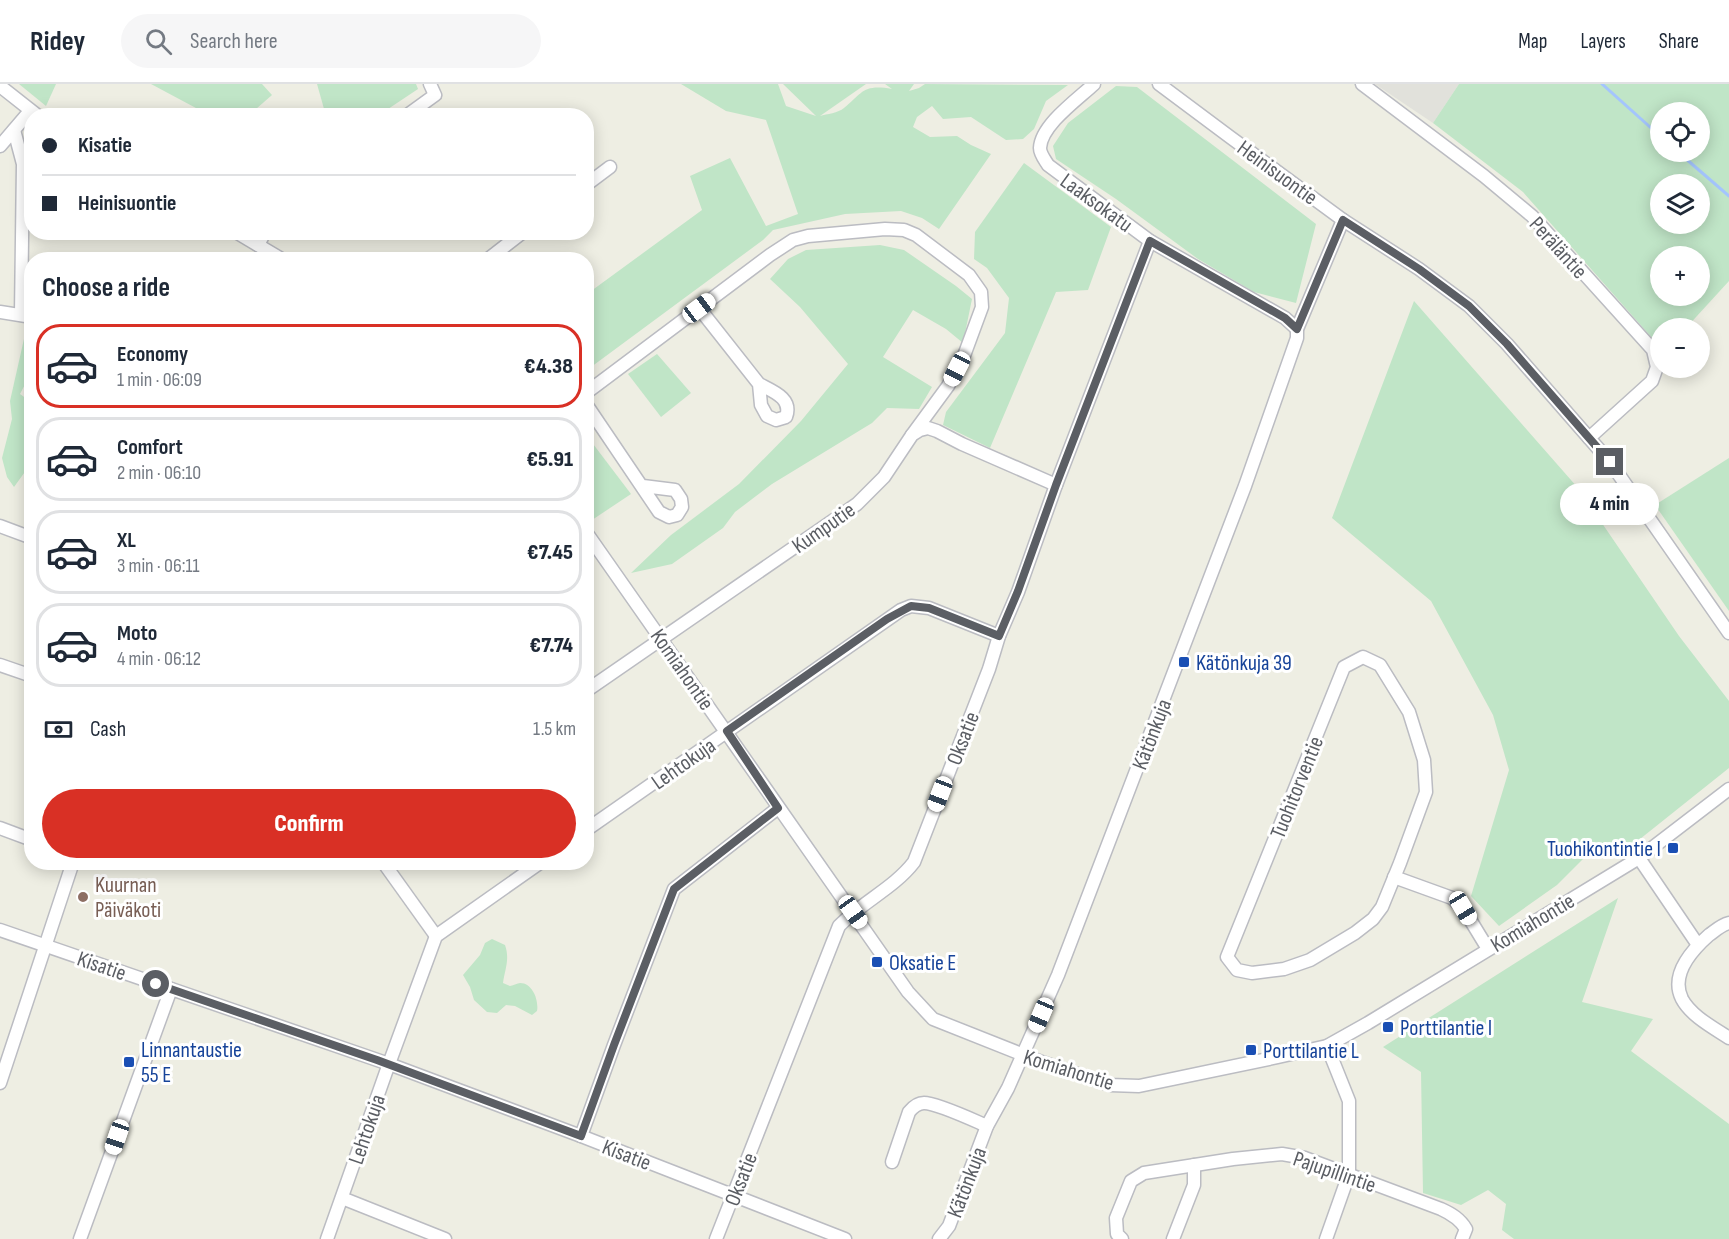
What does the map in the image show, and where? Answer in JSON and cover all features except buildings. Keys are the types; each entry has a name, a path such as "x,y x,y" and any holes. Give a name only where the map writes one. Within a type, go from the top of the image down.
{"street":[{"path":"417,108 435,95 430,84"},
{"name":"Laaksokatu","path":"1094,84 1054,121 1042,138 1040,151 1048,165 1150,241 1285,318 1297,329"},
{"name":"Heinisuontie","path":"1159,84 1343,220 1419,269 1469,306 1507,344 1610,462 1729,633"},
{"name":"Peräläntie","path":"1362,84 1484,176 1532,216 1653,350 1657,368 1652,381 1589,438"},
{"path":"0,86 28,108"},
{"path":"0,146 24,122"},
{"path":"14,130 23,164 24,215"},
{"path":"594,179 610,167"},
{"name":"Kätönkuja","path":"939,1239 949,1226 987,1126 1024,1055 1058,975 1245,486 1297,338 1297,329 1343,220"},
{"name":"Kumputie","path":"594,387 770,255 793,240 808,236 885,229 904,230 916,235 969,275 981,292 982,307 965,353 948,386 904,444 884,477 857,504 594,685"},
{"path":"250,240 270,252"},
{"path":"258,245 261,240"},
{"path":"497,252 513,240"},
{"name":"Oksatie","path":"716,1239 839,926 853,912 904,874 914,862 1150,241"},
{"path":"699,308 759,384"},
{"path":"0,312 24,316"},
{"path":"594,416 643,486"},
{"path":"912,435 928,428 937,431 1056,485"},
{"path":"0,526 24,535"},
{"name":"Komiahontie","path":"594,543 908,992 933,1019 1024,1055 1110,1085 1139,1086 1328,1046 1639,858 1729,789"},
{"name":"Lehtokuja","path":"594,825 887,619 911,606 929,608 999,636"},
{"name":"Tuohitorventie","path":"1363,657 1380,665 1409,712 1424,760 1426,792 1394,877 1382,907 1373,919 1355,933 1310,960 1284,969 1252,973 1237,970 1227,957 1344,667 1363,657"},
{"path":"0,665 24,673"},
{"path":"581,1136 674,889 778,808"},
{"path":"0,828 24,837"},
{"path":"1639,858 1698,945"},
{"path":"0,1083 70,870"},
{"path":"389,870 436,936 530,870"},
{"path":"1394,877 1452,898 1463,908 1488,949"},
{"path":"1729,923 1722,925 1698,945 1681,970 1678,986 1688,1008 1729,1038"},
{"name":"Kisatie","path":"0,930 389,1064 845,1239"},
{"name":"Lehtokuja","path":"327,1239 436,936"},
{"path":"80,1239 171,988"},
{"path":"1326,1239 1349,1174 1349,1101 1328,1046"},
{"path":"892,1162 909,1112 913,1106 922,1102 933,1104 987,1126"},
{"name":"Pajupillintie","path":"1122,1239 1117,1234 1116,1218 1131,1181 1144,1173 1282,1154 1305,1158 1442,1209 1461,1222 1464,1234"},
{"path":"1173,1239 1194,1185 1194,1165"},
{"path":"342,1198 445,1239"}],"shaded area":[{"path":"1375,84 1459,84 1433,123"}],"green space":[{"path":"19,84 56,84 46,106"},
{"path":"151,84 262,84 272,95 257,108 196,108"},
{"path":"317,84 416,84 418,89 390,108 324,108"},
{"path":"681,84 778,84 786,106 816,116 783,84 866,84 820,116 842,110 869,89 892,89 885,84 914,84 909,91 925,84 1068,85 1046,101 1034,129 1023,139 1006,140 971,117 943,119 932,106 917,117 913,127 930,137 957,136 991,154 939,229 922,218 901,211 845,214 773,230 763,240 594,365 594,289 702,210 690,176 730,158 766,226 798,214 766,120 726,111"},
{"path":"1459,84 1729,84 1729,281 1710,302 1710,246 1650,246 1650,306 1706,306 1695,318 1650,318 1650,336 1523,192 1433,123"},
{"path":"1116,86 1137,87 1316,224 1296,303 1254,292 1198,259 1116,199 1056,159 1053,146 1068,123"},
{"path":"1024,163 1111,227 1088,290 1056,292 990,448 943,425 946,412 1005,333 1009,298 987,268 974,259 975,232"},
{"path":"880,245 904,250 972,299 963,343 946,329 913,310 883,357 932,387 919,409 887,408 872,423 772,484 735,512 723,528 672,564 631,573 671,535 739,484 801,421 848,364 800,307 770,279 788,259 806,250"},
{"path":"1414,301 1578,488 1679,636 1729,701 1729,768 1635,843 1583,859 1557,885 1499,926 1471,896 1509,770 1493,715 1431,601 1332,518"},
{"path":"24,339 24,386 20,394 24,397 24,473 14,487 7,477 2,458 12,419 10,401"},
{"path":"657,354 691,393 661,417 628,374"},
{"path":"594,445 631,494 594,519"},
{"path":"1729,458 1729,611 1655,505"},
{"path":"1618,898 1582,1002 1653,1019 1631,1051 1729,1124 1729,1239 1514,1239 1502,1230 1506,1204 1488,1190 1461,1205 1423,1193 1421,1072 1383,1047"},
{"path":"492,939 505,945 507,964 503,983 510,986 525,984 532,989 537,1002 537,1011 532,1015 515,1006 506,1005 497,1013 487,1012 474,1000 463,975 480,955 485,943"}],"waterway":[{"path":"1602,84 1650,127"},
{"path":"1690,162 1729,196"}],"place":[{"name":"Kätönkuja 39","path":"1184,662"},
{"name":"Tuohikontintie I","path":"1673,848"},
{"name":"Kuurnan Päiväkoti","path":"83,897"},
{"name":"Oksatie E","path":"877,962"},
{"name":"Porttilantie I","path":"1388,1027"},
{"name":"Porttilantie L","path":"1251,1050"},
{"name":"Linnantaustie 55 E","path":"129,1062"}],"route":[{"path":"156,984 377,1060 581,1136 674,889 778,808 727,731 887,619 911,606 929,608 999,636 1150,241 1285,318 1297,329 1343,220 1419,269 1469,306 1507,344 1610,462"}]}
